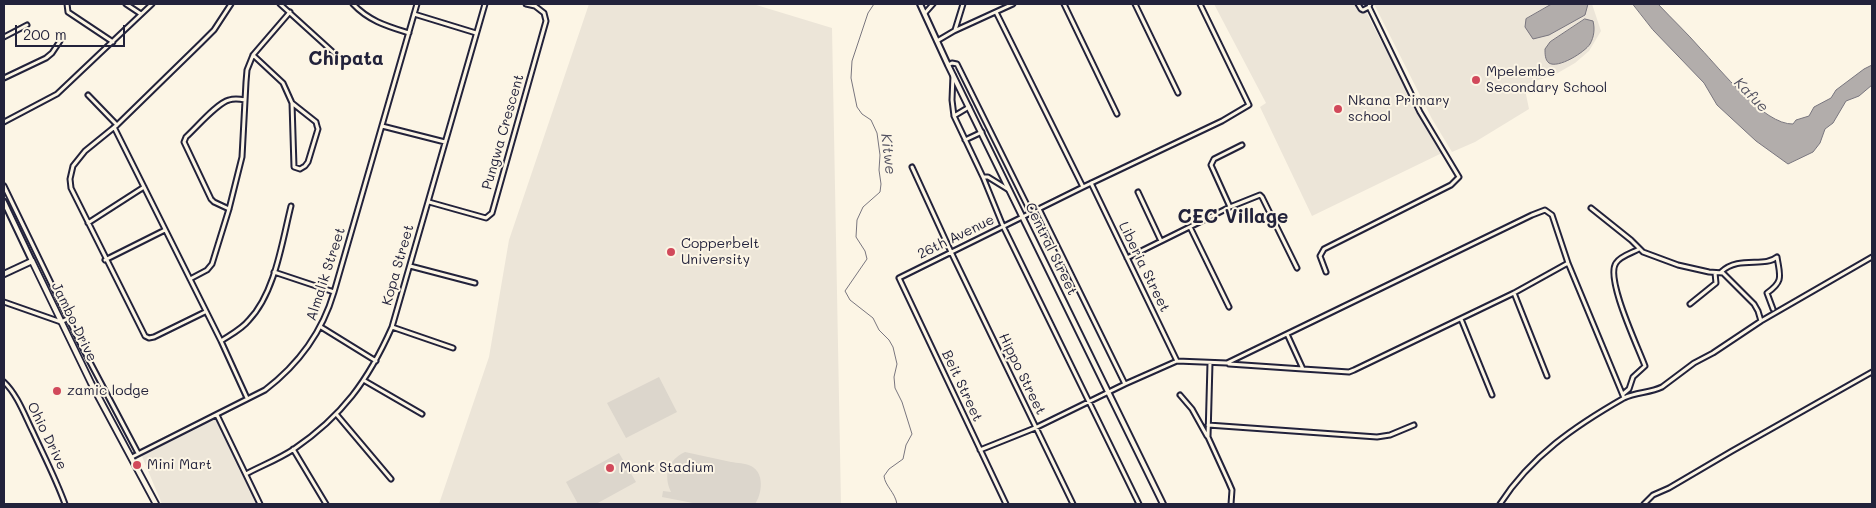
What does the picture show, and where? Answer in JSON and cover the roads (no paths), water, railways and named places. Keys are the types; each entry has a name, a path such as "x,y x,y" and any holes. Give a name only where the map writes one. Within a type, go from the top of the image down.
{"main road":[{"path":"4,274 32,261"},
{"name":"Jambo Drive","path":"32,261 91,383 156,504"}],"street":[{"path":"67,4 68,12 74,17 113,42"},
{"path":"126,4 142,14"},
{"path":"4,122 57,94 152,4"},
{"path":"205,312 154,337 144,336 71,188 70,179 73,166 85,151 115,126 207,36 222,19 231,4"},
{"path":"280,4 334,53"},
{"path":"353,4 373,20 408,33"},
{"name":"Almalik Street","path":"132,457 265,390 294,363 321,327 334,292 417,4"},
{"name":"Kopa Street","path":"246,474 293,449 337,415 365,381 376,361 392,327 485,4"},
{"name":"Pungwa Crescent","path":"429,202 486,218 492,213 546,21 544,13 535,5 526,4"},
{"name":"Central Street","path":"920,4 1163,504"},
{"path":"924,13 933,4"},
{"path":"954,31 963,4"},
{"path":"937,41 954,31 1013,4"},
{"path":"1064,4 1117,114"},
{"path":"1135,4 1178,94"},
{"name":"26th Avenue","path":"899,278 1083,186 1222,121 1250,105 1200,4"},
{"path":"1326,272 1320,256 1324,249 1451,185 1459,177 1420,112 1369,6 1364,10 1358,4"},
{"path":"190,279 207,270 212,264 229,209 242,157 247,70 254,55 290,12"},
{"path":"996,12 1083,186"},
{"path":"414,14 476,33"},
{"path":"4,36 27,25"},
{"path":"4,78 46,58 60,41"},
{"path":"254,55 283,83 292,103 294,167 300,169 308,162 318,129 316,122 292,103"},
{"path":"948,65 952,63 957,64 1031,213"},
{"path":"953,75 952,100 954,116 983,177 1003,226 1139,504"},
{"path":"88,95 115,126 247,398"},
{"path":"229,209 211,199 184,142 186,137 220,104 238,98 245,100"},
{"path":"954,116 969,107"},
{"path":"382,126 445,142"},
{"path":"965,140 982,132"},
{"path":"1230,207 1211,165 1214,158 1242,145"},
{"name":"Hippo Street","path":"912,166 951,252 1073,504"},
{"path":"983,177 988,177 1010,190"},
{"name":"Liberia Street","path":"1090,183 1177,361"},
{"name":"Jambo Drive","path":"4,186 102,386 138,453"},
{"path":"88,223 144,187"},
{"path":"1138,192 1161,241"},
{"path":"1127,258 1256,195 1262,196 1297,268"},
{"name":"Jambo Drive","path":"4,202 32,261"},
{"path":"221,341 250,320 261,302 274,272 291,206"},
{"path":"1591,208 1643,252 1678,265 1723,273 1754,304 1758,310 1761,322"},
{"path":"1039,209 1125,384"},
{"path":"1227,364 1545,210 1552,215 1568,263 1618,386 1624,396"},
{"path":"1190,228 1230,307"},
{"path":"106,260 165,230"},
{"path":"1624,396 1629,389 1633,377 1645,366 1614,282 1614,267 1621,258 1639,249"},
{"path":"32,261 39,257"},
{"path":"1720,273 1735,263 1772,261 1777,257 1780,282 1767,293 1773,309"},
{"path":"1500,504 1527,468 1562,436 1624,396 1657,390 1694,363 1872,257"},
{"path":"980,450 1035,428 1177,361 1351,371 1514,293 1568,263"},
{"path":"410,266 475,283"},
{"path":"274,272 334,292"},
{"path":"1690,304 1716,284 1715,273"},
{"name":"Beit Street","path":"899,278 1006,504"},
{"path":"1514,293 1546,376"},
{"path":"4,302 61,322 69,318"},
{"path":"1461,319 1492,395"},
{"path":"321,327 376,361"},
{"path":"392,327 453,348"},
{"path":"1287,334 1303,369"},
{"path":"1208,437 1210,363"},
{"path":"1644,504 1653,495 1669,488 1732,450 1872,372"},
{"path":"365,381 422,414"},
{"name":"Ohio Drive","path":"4,382 9,386 25,415 65,504"},
{"path":"1180,394 1192,409 1208,437 1232,490 1231,504"},
{"path":"217,414 260,504"},
{"path":"337,415 391,479"},
{"path":"1208,425 1377,437 1390,435 1414,425"},
{"path":"293,449 326,504"}],"waterway":[{"name":"Kitwe","path":"874,4 868,13 852,61 851,78 857,107 862,114 871,120 877,133 881,184 880,192 863,207 857,220 856,237 865,251 867,259 845,291 850,300 873,318 879,330 893,347 897,364 894,377 895,388 902,402 912,434 906,445 903,459 889,469 884,476 897,504"}],"place":[{"name":"Mpelembe Secondary School","path":"1476,80"},
{"name":"Nkana Primary school","path":"1338,109"},
{"name":"Copperbelt University","path":"671,252"},
{"name":"zamic lodge","path":"57,391"},
{"name":"Mini Mart","path":"137,465"},
{"name":"Monk Stadium","path":"610,468"}],"district":[{"name":"Chipata","path":"346,59"},
{"name":"CEC Village","path":"1233,217"}],"water label":[{"name":"Kafue","path":"1751,95"}]}
